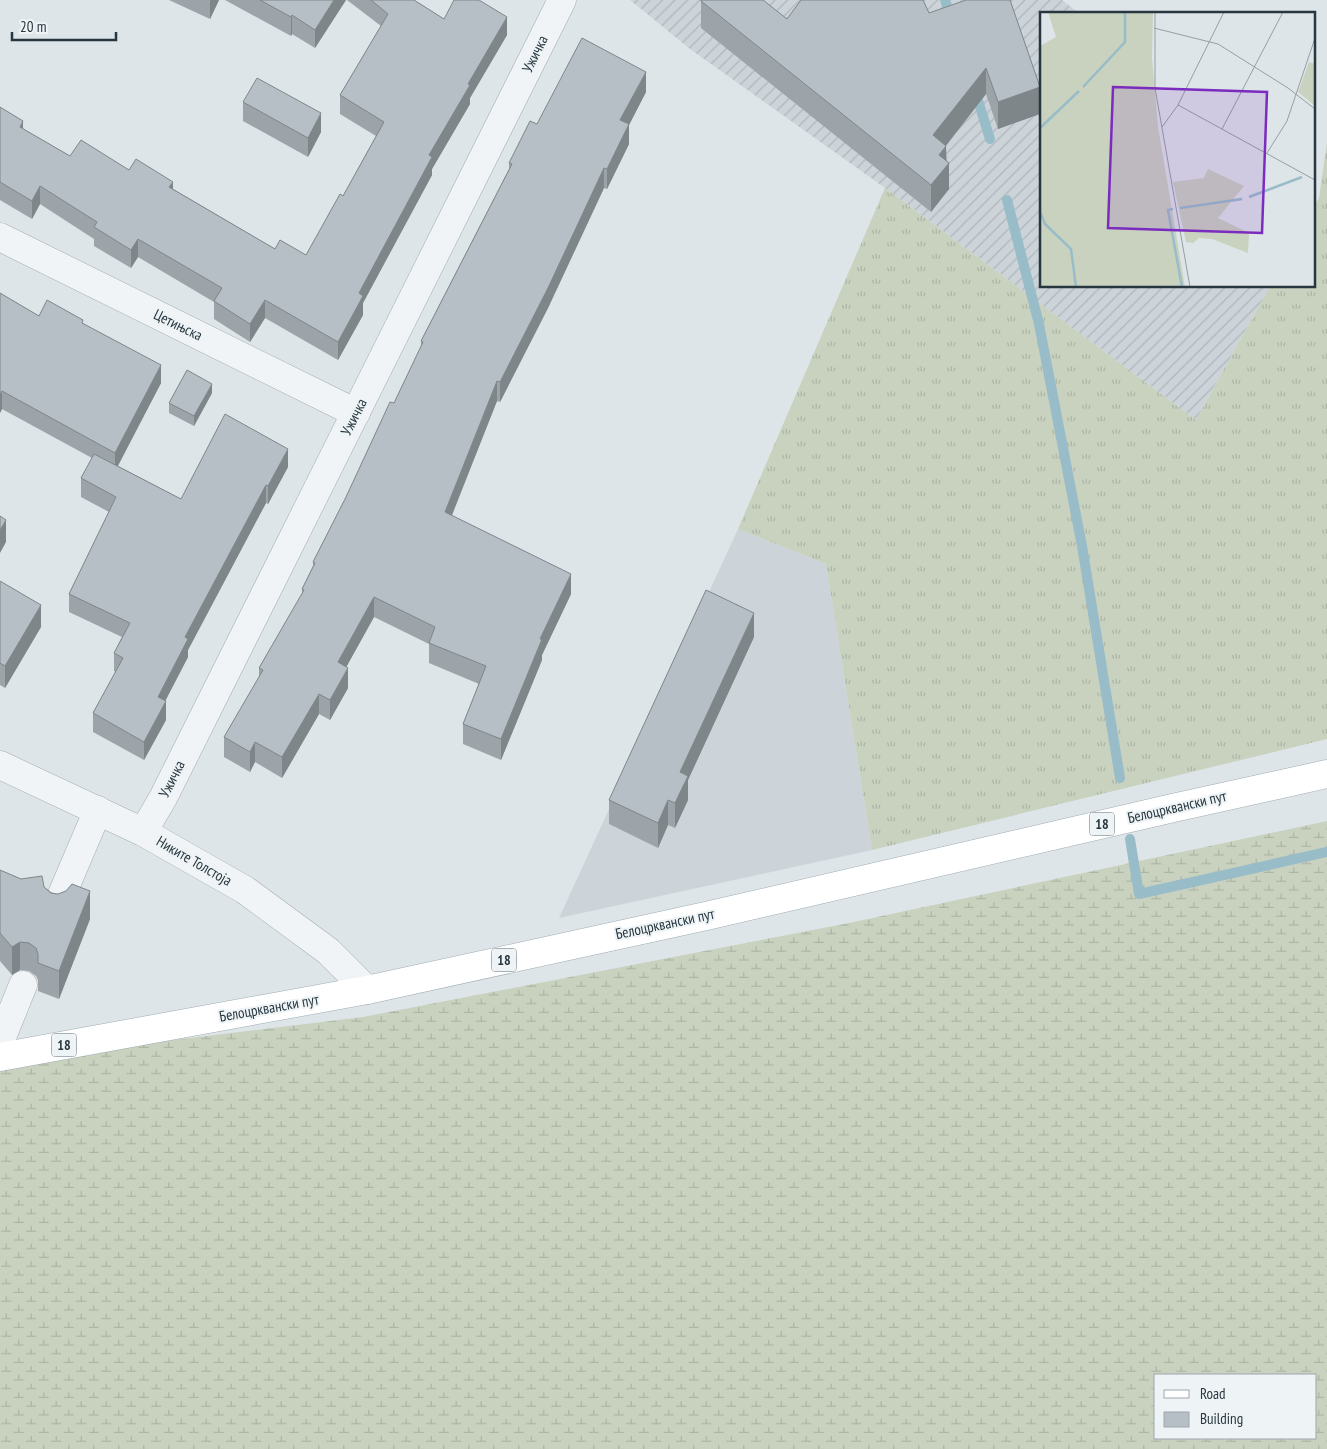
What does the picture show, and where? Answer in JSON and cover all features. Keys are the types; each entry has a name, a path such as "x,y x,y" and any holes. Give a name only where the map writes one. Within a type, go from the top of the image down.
{"main road":[{"name":"Белоцрквански пут","path":"0,1057 367,990 706,916 1327,774"}],"street":[{"name":"Ужичка","path":"144,832 163,798 562,0"},
{"name":"Цетињска","path":"0,237 356,413"},
{"name":"Никите Толстоја","path":"0,765 144,832 244,890 328,951 367,990"},
{"path":"57,906 98,810"},
{"path":"0,1042 23,985"}],"shaded area":[{"path":"630,0 1062,0 1077,12 1040,12 1040,288 1269,288 1196,420 885,188 690,49"},
{"path":"738,529 826,564 872,850 559,918"}],"green space":[{"path":"1327,142 1327,739 872,850 826,564 738,529 885,188 1196,420 1269,288 1314,288 1314,206 1319,198"},
{"path":"1327,821 1327,1449 0,1449 0,1061 363,1017 849,923"}],"building":[{"path":"260,0 334,0 315,30 292,15 291,17"},
{"path":"371,0 414,0 444,19 454,0 479,0 507,17 429,155 432,157 359,293 363,296 338,342 265,300 250,324 214,301 222,288 138,239 131,250 94,227 97,222 40,186 32,201 0,182 0,107 23,121 20,127 70,156 81,140 129,170 136,159 173,182 169,187 275,249 280,240 306,255 340,194 343,196 384,122 340,95 388,14"},
{"path":"701,0 763,0 787,19 801,0 923,0 929,13 966,0 1010,0 1040,87 998,102 986,68 933,135 946,146 939,155 949,163 931,185"},
{"path":"582,38 646,72 620,120 629,124 607,169 604,168 548,288 500,382 497,381 445,512 571,574 540,639 542,639 501,739 463,724 486,666 429,643 435,627 374,597 338,662 348,668 330,700 319,694 282,757 255,742 250,752 224,737 263,670 259,668 304,590 302,589 315,563 313,562 346,497 390,402 394,403 423,342 421,341 512,164 509,163 530,121 537,124"},
{"path":"257,78 321,113 308,138 243,102"},
{"path":"0,293 39,316 47,300 83,320 82,323 161,365 115,453 2,391 0,395"},
{"path":"187,370 212,384 194,416 169,403"},
{"path":"225,414 288,449 268,486 266,485 185,637 188,639 158,697 166,701 144,742 93,713 123,658 114,653 130,623 69,594 116,497 81,478 94,454 181,499"},
{"path":"0,516 6,520 0,530"},
{"path":"0,581 41,605 5,666 0,663"},
{"path":"706,590 754,613 680,772 688,776 675,803 668,800 658,823 609,800"},
{"path":"0,870 21,879 42,876 44,887 51,893 58,894 66,891 72,884 90,891 59,971 38,963 36,948 29,943 20,942 12,947 0,933"}],"waterway":[{"path":"945,0 951,18"},
{"path":"975,91 990,139"},
{"path":"1007,200 1039,324 1082,546 1120,778"},
{"path":"1130,839 1139,894 1327,852"}]}
